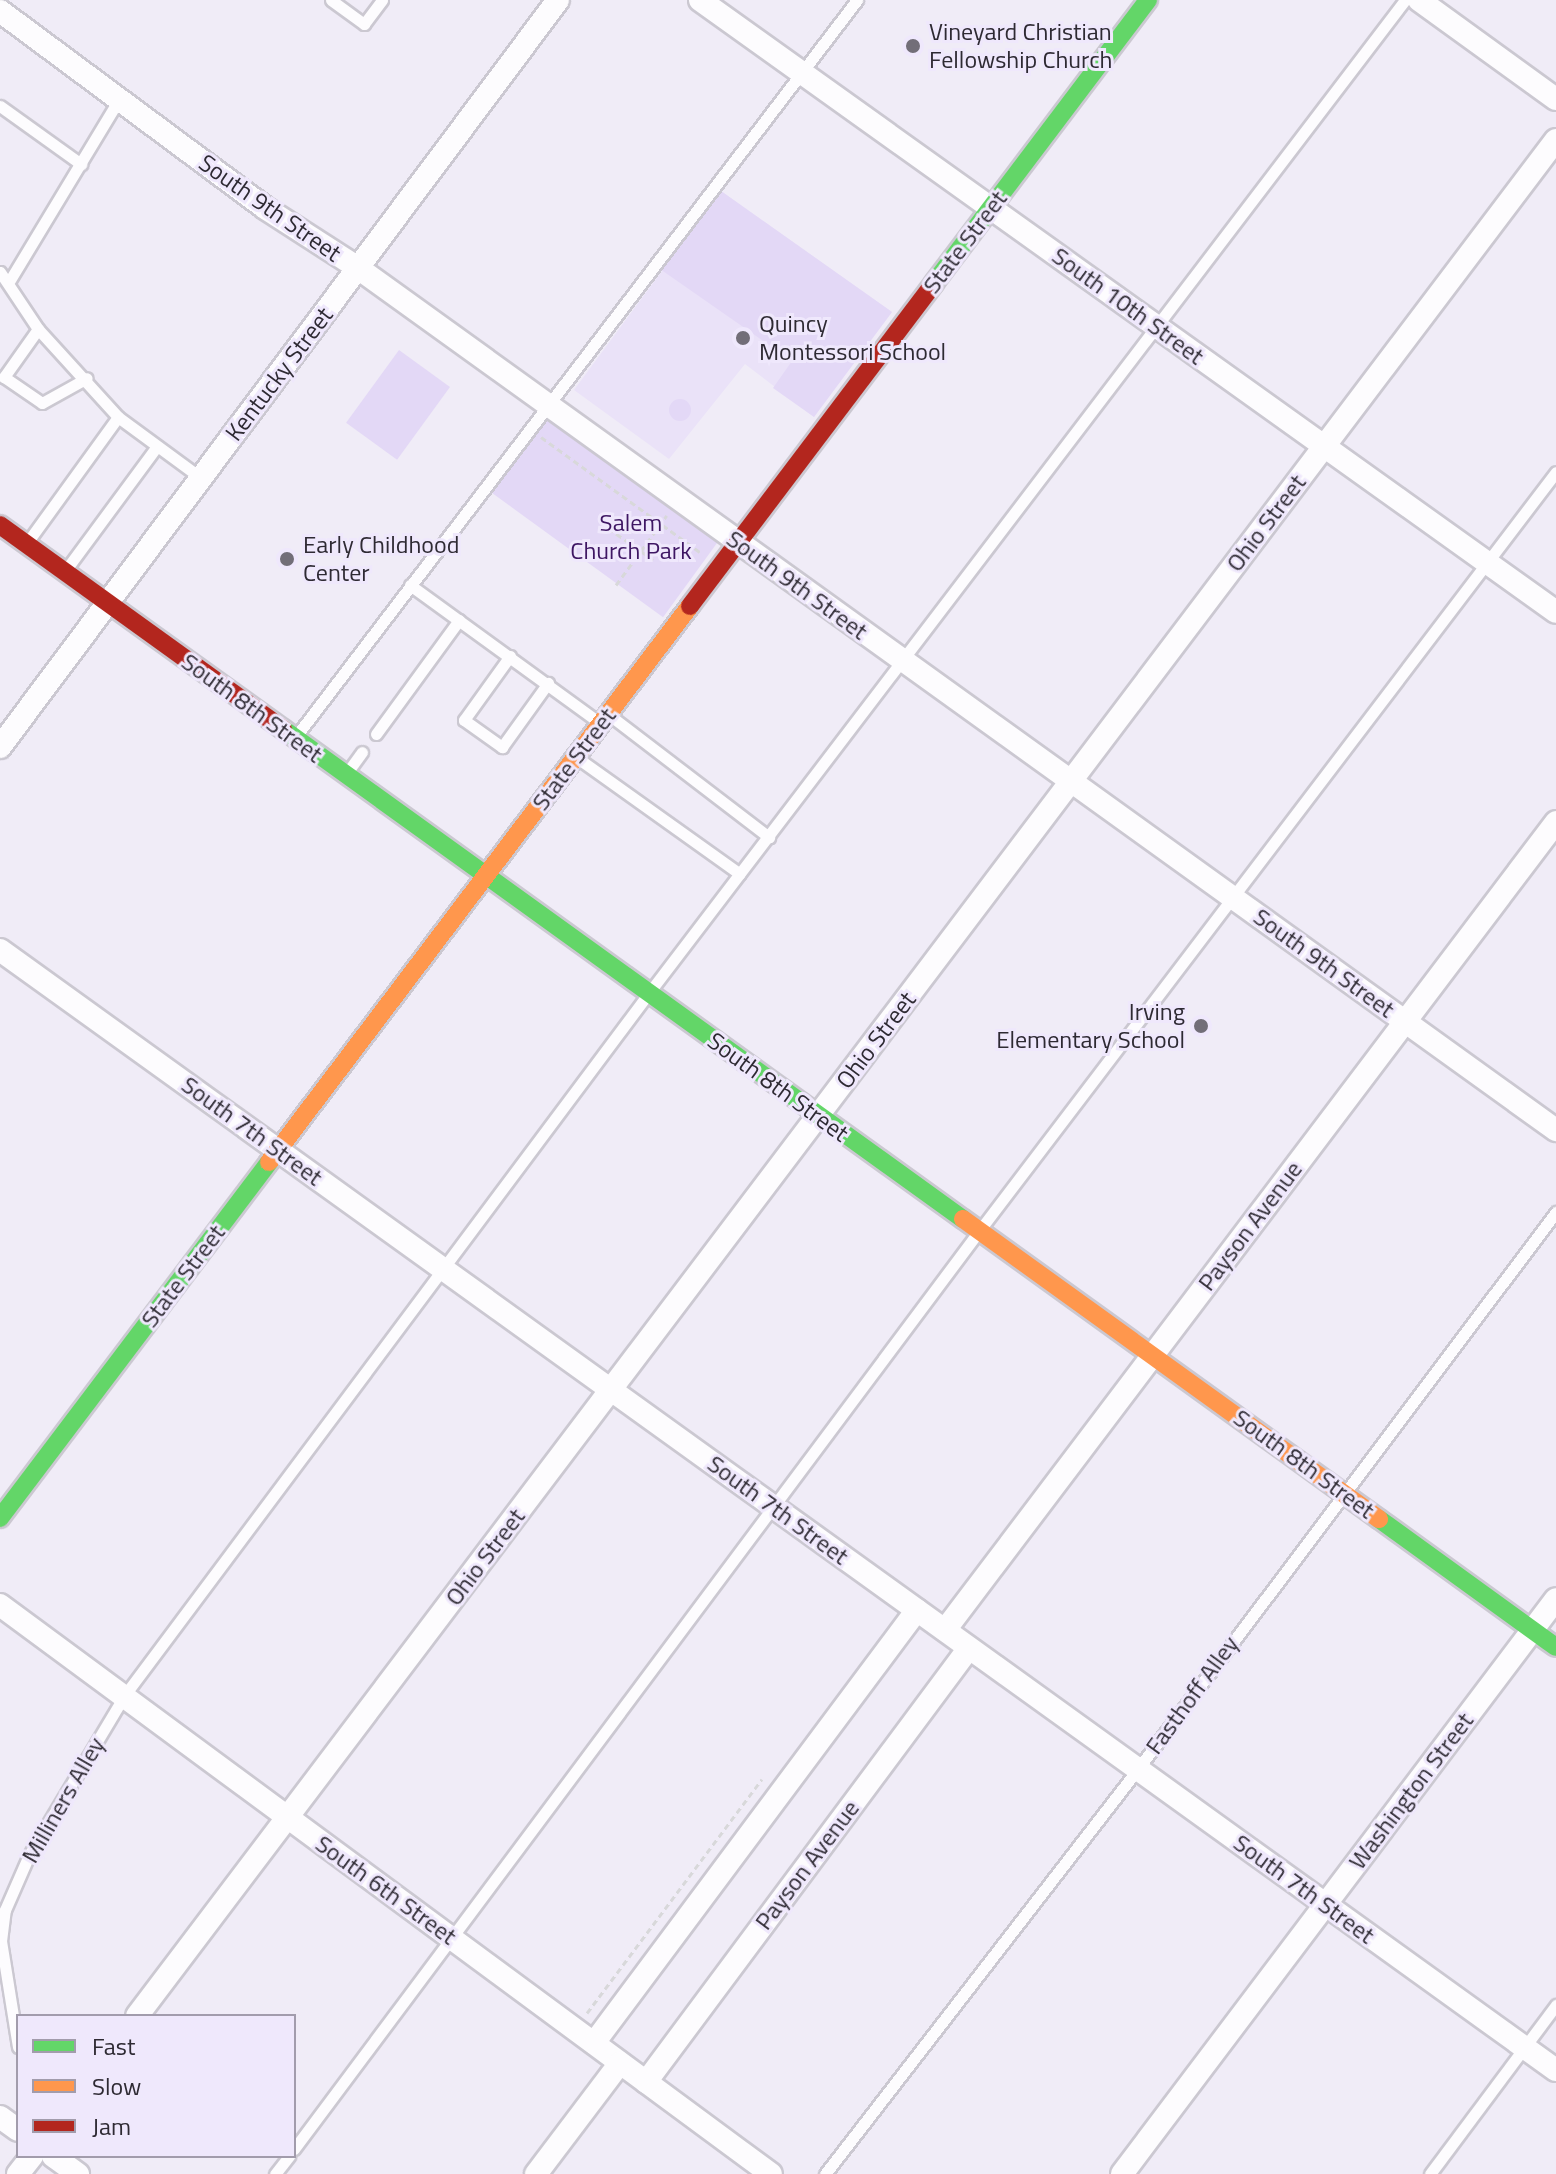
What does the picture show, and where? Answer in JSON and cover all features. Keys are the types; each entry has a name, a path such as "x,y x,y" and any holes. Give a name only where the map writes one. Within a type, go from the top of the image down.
{"street":[{"name":"Kentucky Street","path":"0,747 558,0"},
{"name":"South 10th Street","path":"700,0 1556,612"},
{"name":"State Street","path":"0,1518 1148,0"},
{"path":"1419,0 1556,99"},
{"name":"South 9th Street","path":"7,14 265,208 358,268 1556,1130"},
{"name":"Ohio Street","path":"139,2014 1556,140"},
{"name":"South 8th Street","path":"0,525 1556,1647"},
{"name":"Payson Avenue","path":"945,1630 1556,822"},
{"name":"South 7th Street","path":"0,950 1556,2070"},
{"name":"Washington Street","path":"1122,2174 1556,1599"},
{"name":"South 6th Street","path":"0,1605 771,2174"},
{"path":"594,2043 917,1610"},
{"name":"Payson Avenue","path":"646,2082 969,1648"},
{"path":"536,2174 620,2063"},
{"path":"18,2174 30,2158"},
{"path":"56,2158 78,2174"}],"lane":[{"path":"331,0 364,24 382,0"},
{"path":"294,738 857,0"},
{"name":"Milliners Alley","path":"16,2035 1,1941 5,1910 29,1855 124,1696 648,994 905,662 1155,326 1405,0"},
{"path":"119,99 81,164 5,276 38,329 87,378 118,417 201,478"},
{"path":"0,106 81,164"},
{"path":"38,329 4,377 42,403 87,378"},
{"path":"26,544 118,417"},
{"path":"64,572 157,446"},
{"path":"296,2146 979,1231 1556,472"},
{"path":"410,585 769,837"},
{"path":"376,734 459,620"},
{"path":"510,656 464,720 502,747 548,683"},
{"path":"345,775 362,752"},
{"path":"575,756 740,874"},
{"name":"Fasthoff Alley","path":"825,2174 1137,1770 1342,1492 1556,1212"},
{"path":"1430,2174 1556,2005"},
{"path":"275,2174 287,2158"}],"path":[{"path":"529,428 720,566"},
{"path":"616,585 678,499"},
{"path":"608,528 653,560"},
{"path":"575,2029 766,1775"}],"shaded area":[{"name":"Quincy Montessori School","path":"721,191 892,312 814,417 745,364 669,459 574,390"}],"green space":[{"name":"Quincy Montessori School","path":"721,191 892,312 814,417 773,388 792,361 660,269"},
{"path":"399,350 450,387 397,460 346,423"},
{"path":"680,399 688,402 691,410 688,418 680,421 672,418 669,410 672,402"},
{"name":"Salem Church Park","path":"546,416 718,541 663,617 491,492"}],"traffic: fast":[{"path":"934,283 1148,0"},
{"path":"283,729 963,1219"},
{"path":"0,1518 269,1162"},
{"path":"1379,1519 1556,1647"}],"traffic: slow":[{"path":"269,1162 690,606"},
{"path":"963,1219 1379,1519"}],"traffic: jam":[{"path":"690,606 934,283"},
{"path":"0,525 283,729"}],"place":[{"name":"Vineyard Christian Fellowship Church","path":"913,46"},
{"name":"Quincy Montessori School","path":"743,338"},
{"name":"Early Childhood Center","path":"287,559"},
{"name":"Irving Elementary School","path":"1201,1026"}]}
